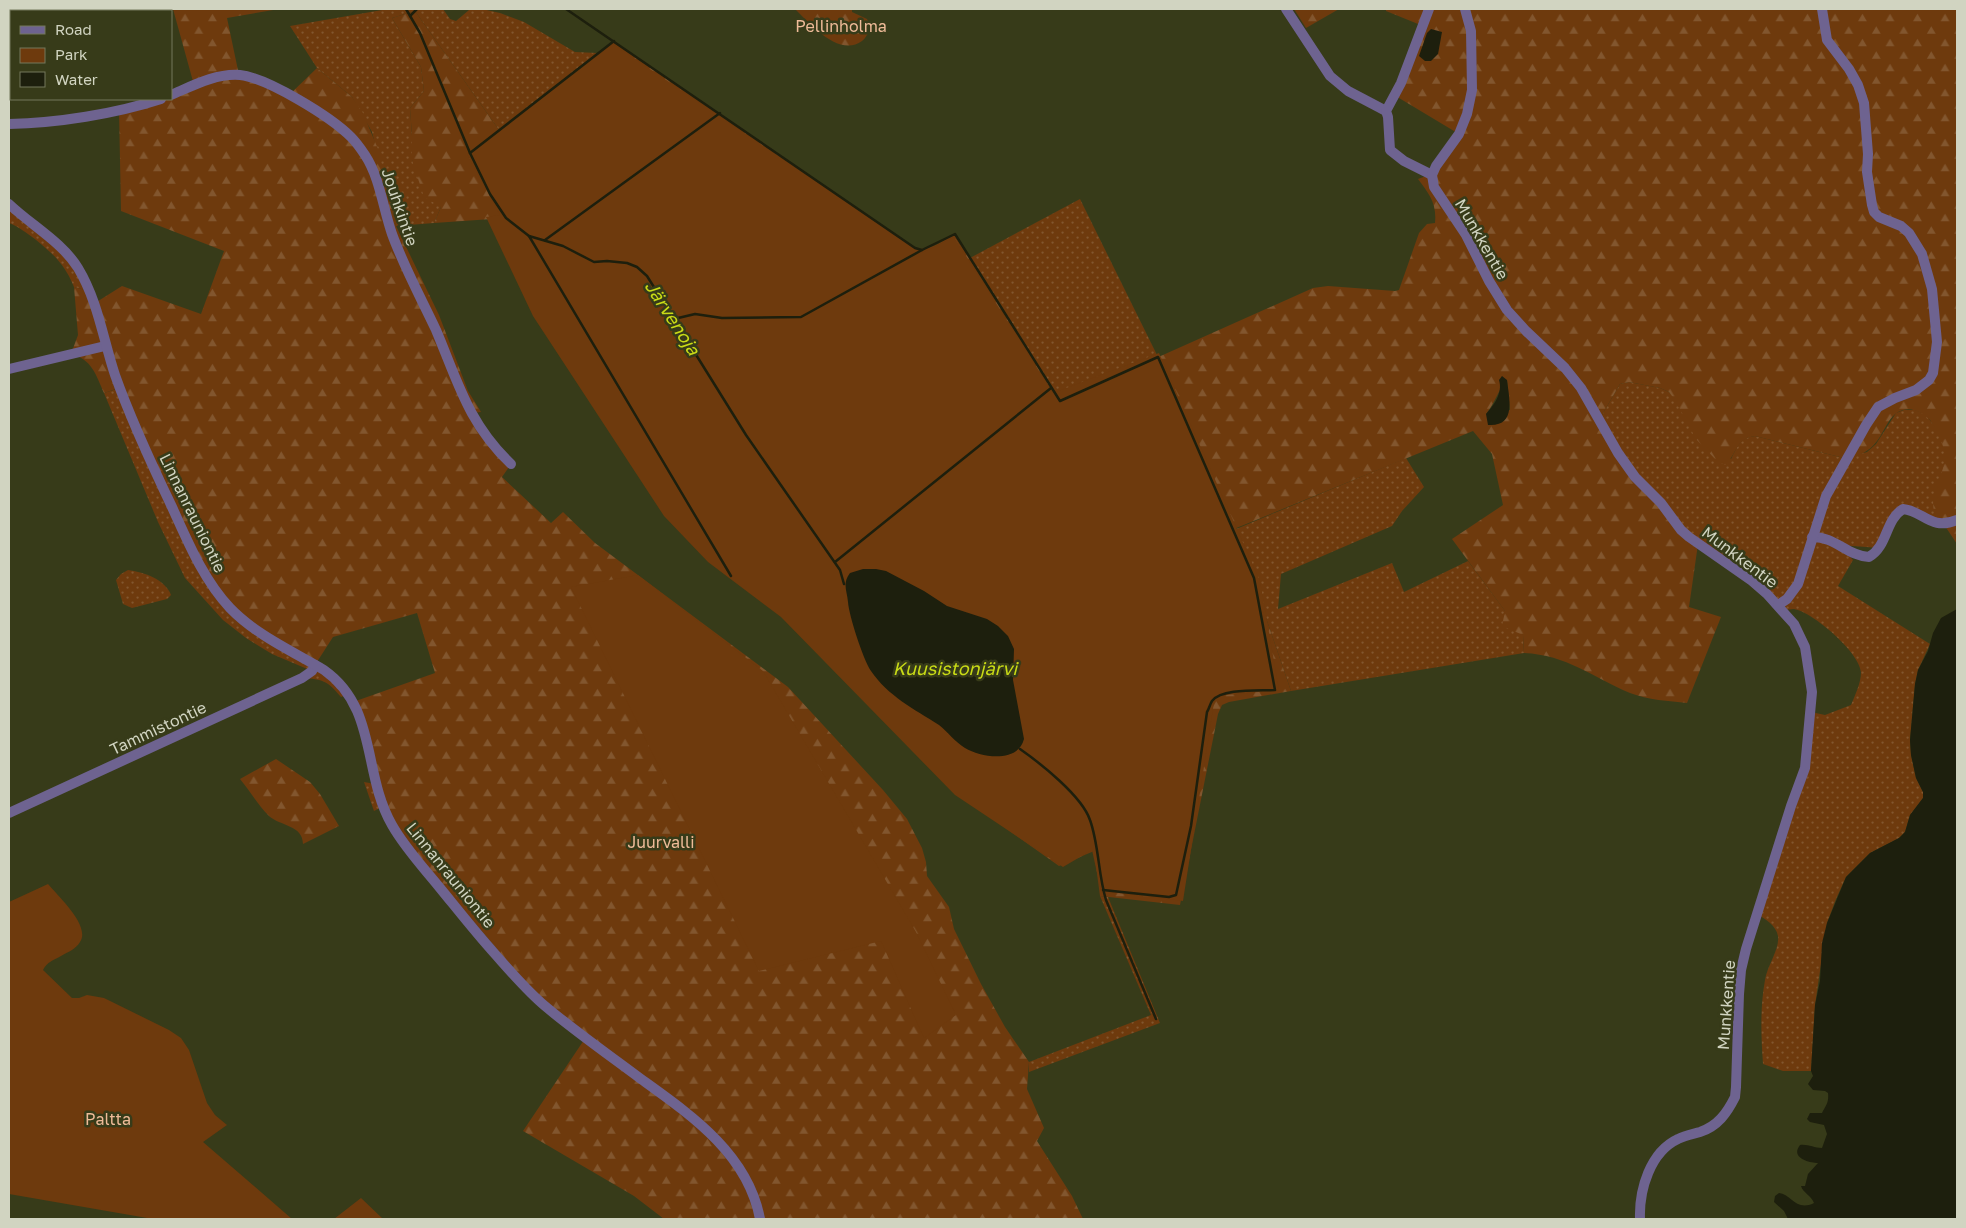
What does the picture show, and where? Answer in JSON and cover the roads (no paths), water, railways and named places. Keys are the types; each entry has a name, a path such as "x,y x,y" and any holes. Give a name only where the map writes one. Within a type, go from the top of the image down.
{"street":[{"path":"1286,9 1330,76 1348,91 1386,111 1390,150 1404,161 1432,174 1459,134 1467,114 1472,90 1471,31 1465,9"},
{"path":"1386,111 1401,83 1429,9"},
{"path":"1778,605 1787,599 1798,584 1812,537 1832,483 1866,425 1878,407 1916,390 1929,380 1933,373 1937,342 1932,289 1922,254 1909,233 1902,226 1879,217 1874,212 1867,172 1868,154 1864,104 1858,86 1849,70 1827,40 1822,9"},
{"name":"Jouhkintie","path":"172,95 207,80 224,76 240,75 259,79 289,95 330,121 351,138 366,157 377,180 403,263 435,329 461,393 481,430 494,448 511,464"},
{"path":"9,124 58,121 158,100"},
{"name":"Munkkentie","path":"1432,174 1434,188 1466,235 1489,281 1507,310 1526,332 1565,368 1581,388 1626,465 1661,503 1681,530 1752,581 1778,605 1799,631 1808,657 1812,692 1808,754 1801,782 1783,833 1741,970 1734,1097 1726,1114 1719,1122 1706,1130 1679,1138 1668,1144 1660,1153 1653,1164 1644,1187 1640,1219"},
{"name":"Linnanrauniontie","path":"9,204 55,243 77,267 95,303 105,346 131,419 189,544 215,590 230,608 250,625 315,665 334,678 344,688 357,709 364,727 375,784 382,807 403,842 494,952 544,1006 675,1104 716,1138 728,1151 747,1182 760,1219"},
{"path":"9,369 105,346"},
{"path":"1812,537 1826,538 1861,557 1869,557 1880,548 1894,517 1903,509 1932,522 1943,523 1957,520"},
{"name":"Tammistontie","path":"9,813 302,678 312,671 315,665"}],"water":[{"path":"1431,29 1442,32 1438,54 1431,61 1425,61 1419,56 1427,33"},
{"path":"1502,376 1507,380 1509,410 1503,421 1488,425 1486,414 1497,398 1500,390 1499,380"},
{"name":"Kuusistonjärvi","path":"863,569 886,571 924,591 947,606 987,619 1008,636 1014,649 1013,680 1024,739 1015,752 1007,755 990,756 965,748 939,725 893,695 878,680 871,671 860,648 846,591 846,580 850,573"},
{"path":"1957,609 1957,1219 1788,1219 1784,1211 1774,1202 1775,1196 1779,1193 1783,1194 1798,1204 1803,1205 1814,1203 1801,1186 1805,1186 1808,1174 1818,1163 1802,1159 1797,1153 1800,1145 1822,1148 1827,1134 1824,1125 1810,1122 1807,1119 1810,1113 1822,1113 1828,1099 1828,1093 1813,1090 1808,1084 1813,1076 1811,1071 1815,1005 1820,981 1822,943 1827,923 1846,877 1870,853 1899,838 1905,832 1910,815 1923,798 1923,792 1916,778 1911,755 1910,740 1915,684 1918,670 1941,618"}],"waterway":[{"name":"Järvenoja","path":"406,9 420,33 470,153 490,194 506,218 529,236 563,246 594,262 627,263 637,267 647,276 746,435 840,570 844,584"},
{"path":"410,16 417,9"},
{"path":"566,9 915,248 922,250"},
{"path":"470,153 614,41"},
{"path":"545,240 720,113"},
{"path":"674,319 695,314 722,318 801,317 922,250 955,234 1060,401 1158,357 1254,578 1275,690 1232,692 1217,697 1211,702 1207,712 1191,826 1176,895 1169,897 1103,890"},
{"path":"529,236 731,576"},
{"path":"835,562 1051,388"},
{"path":"1020,749 1060,781 1086,811 1093,830 1106,900 1156,1019"}],"park label":[{"name":"Pellinholma","path":"841,26"},
{"name":"Juurvalli","path":"661,842"},
{"name":"Paltta","path":"108,1119"}]}
